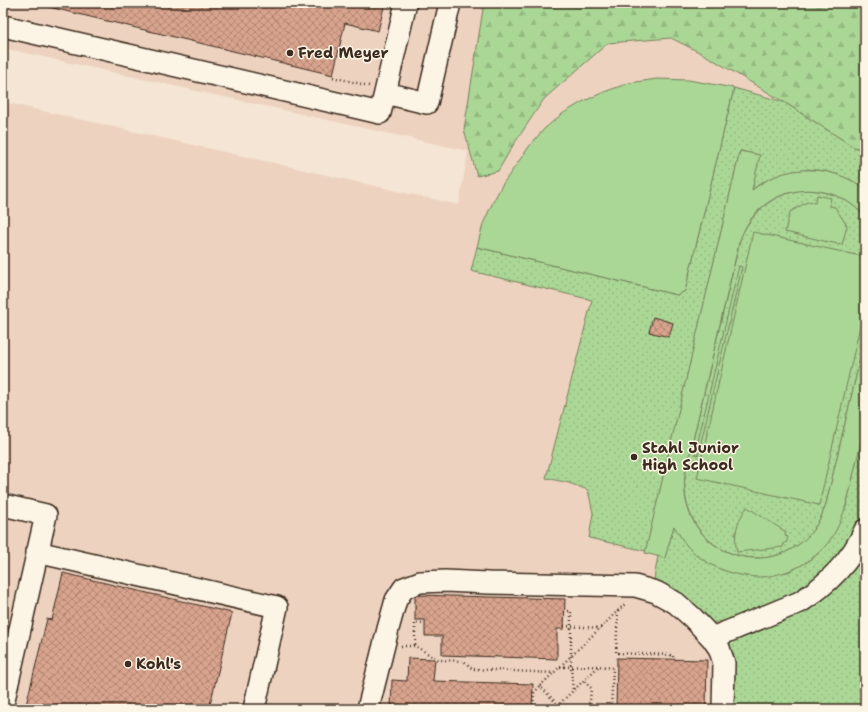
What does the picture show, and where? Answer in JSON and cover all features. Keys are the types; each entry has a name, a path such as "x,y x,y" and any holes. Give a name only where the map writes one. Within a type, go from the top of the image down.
{"lane":[{"path":"3,26 380,113 378,90 406,3"},
{"path":"378,90 427,103 450,3"},
{"path":"3,505 46,515 3,704"},
{"path":"712,638 800,602 813,594 843,566 861,539 865,530"},
{"path":"37,552 277,607 254,709"},
{"path":"368,709 396,600 404,588 420,582 445,581 635,586 656,592 676,602 712,638 719,648 724,663 723,709"}],"path":[{"path":"333,77 378,90"},
{"path":"533,709 534,693 540,686 628,601"},
{"path":"564,611 572,611 571,667 573,692"},
{"path":"618,611 616,653 673,655 673,659"},
{"path":"415,646 415,623 422,624"},
{"path":"564,626 601,628"},
{"path":"396,646 415,646 439,660 464,661 472,669 554,673"},
{"path":"560,667 598,666 614,668 611,709"},
{"path":"554,709 598,666"},
{"path":"584,681 591,688 590,702 585,708"},
{"path":"540,686 562,709"}],"shaded area":[{"path":"3,3 701,3 865,32 865,709 3,709 3,102 459,205 468,151 3,48"}],"green space":[{"path":"484,3 766,3 780,6 781,3 865,3 865,150 854,147 784,102 705,55 671,38 608,43 544,99 498,171 477,176 464,129"},
{"path":"657,79 688,80 734,88 685,291 677,295 477,247 483,224 502,185 531,144 544,129 562,114 582,102 604,92 629,83"},
{"path":"734,88 784,102 854,147 865,150 865,189 853,181 836,174 808,169 762,182 752,190 759,155 740,151 646,551 589,538 593,513 588,490 569,483 546,478 592,300 471,271 477,247 677,295 685,291"},
{"path":"740,151 760,155 752,190 776,176 799,170 834,173 855,182 865,189 865,217 854,206 842,198 828,193 814,190 785,194 772,200 753,216 747,224 739,243 685,474 687,505 699,530 718,547 742,556 767,557 791,549 812,532 826,504 865,338 865,423 844,513 831,538 811,559 791,570 763,577 738,575 720,569 702,559 687,546 674,526 665,558 645,553"},
{"path":"804,190 813,190 838,196 859,210 865,217 865,338 826,504 812,532 791,549 767,557 742,556 719,547 699,530 687,505 685,474 741,236 752,218 766,204 783,195"},
{"path":"817,195 831,198 829,206 835,207 847,226 842,245 785,232 790,212 807,202 815,203"},
{"path":"753,232 865,257 865,304 819,505 697,478"},
{"path":"739,266 742,267 698,455 695,454"},
{"path":"865,423 865,519 853,543 798,598 739,619 710,623 654,581 658,556 665,557 674,525 687,545 702,559 720,569 745,576 788,572 807,562 820,552 846,507"},
{"path":"747,507 786,532 785,536 788,537 783,547 737,552 735,540 738,523"},
{"path":"865,536 865,709 730,709 725,646 730,639 776,616"}],"building":[{"name":"Fred Meyer","path":"32,3 385,3 378,31 345,23 333,75"},
{"path":"653,317 673,323 669,337 649,332"},
{"name":"Kohl's","path":"63,573 232,613 209,709 25,709 47,619 52,620"},
{"path":"415,595 565,599 564,629 557,629 557,659 442,655 442,636 425,636 425,620 415,620"},
{"path":"408,658 435,659 433,681 533,684 532,709 391,709 392,680 407,681"},
{"path":"617,658 707,660 706,709 616,709"}],"place":[{"name":"Fred Meyer","path":"290,53"},
{"name":"Stahl Junior High School","path":"634,457"},
{"name":"Kohl's","path":"128,664"}]}
